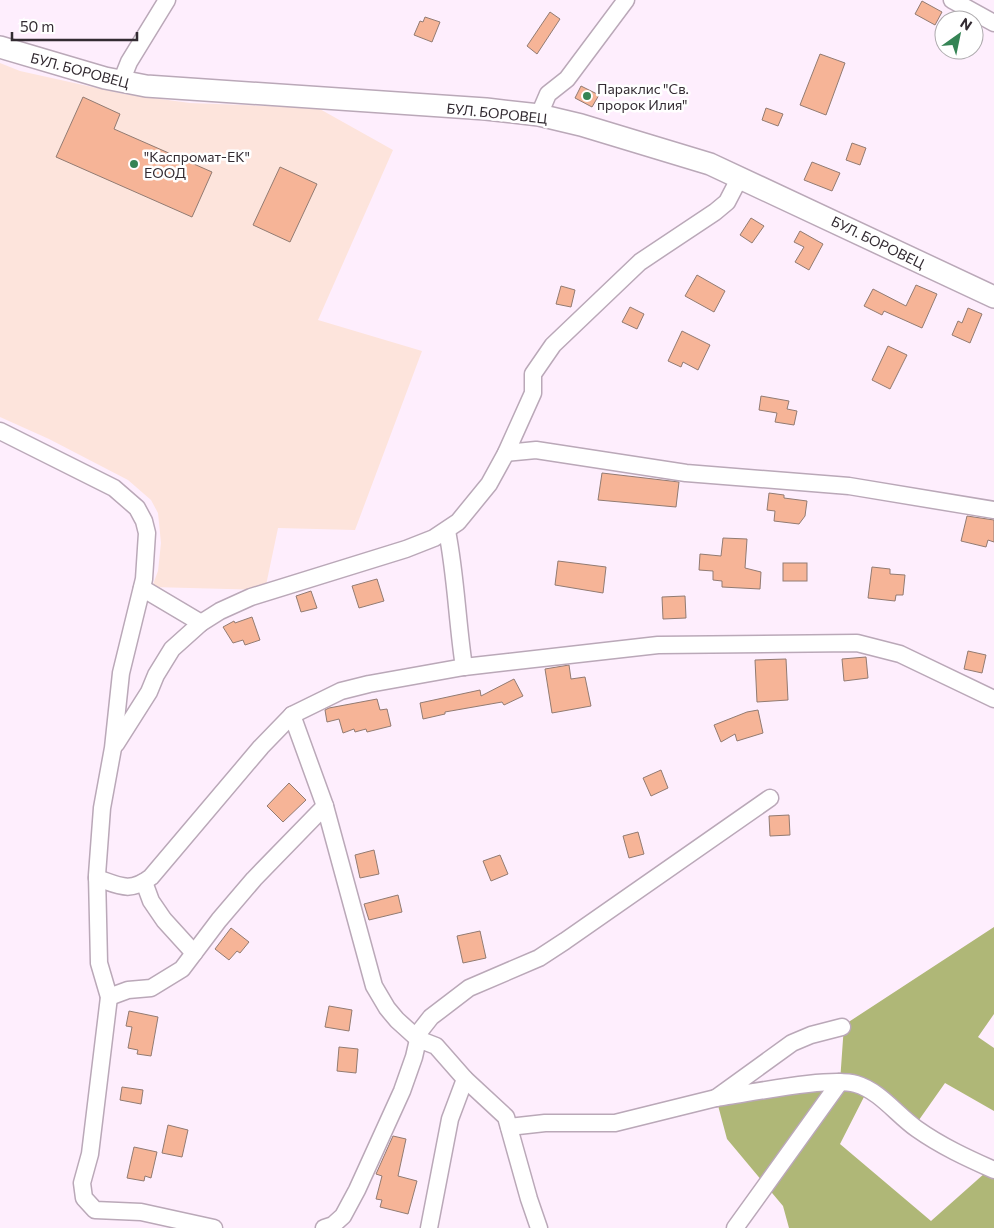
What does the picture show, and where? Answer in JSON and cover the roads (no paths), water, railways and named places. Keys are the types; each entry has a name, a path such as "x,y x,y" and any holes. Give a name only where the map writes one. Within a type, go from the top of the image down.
{"street":[{"path":"121,82 129,62 167,0"},
{"path":"539,116 548,94 567,79 626,0"},
{"path":"952,0 994,23"},
{"name":"БУЛ. БОРОВЕЦ","path":"0,47 121,82 486,109 539,116 681,154 740,177 994,297"},
{"path":"113,748 149,692 156,675 172,649 201,624 226,608 250,597 406,549 447,531 478,499 506,453 533,393 532,374 553,345 640,262 716,212 726,202 740,177"},
{"path":"0,431 114,488 137,508 147,532 147,551 142,588 121,673 113,748 102,808 97,878 99,963 109,997 90,1154 82,1183 84,1198 95,1210 141,1212 214,1228"},
{"path":"506,453 536,450 686,473 849,486 994,510"},
{"path":"447,531 454,564 455,604 464,666"},
{"path":"142,588 201,624"},
{"path":"97,878 125,888 140,886 151,877 261,747 292,715 342,691 464,666 658,645 857,643 900,654 994,700"},
{"path":"292,715 325,806 374,986 387,1008 418,1038 436,1046 465,1079 506,1118 539,1228"},
{"path":"324,1228 333,1225 343,1216 358,1190 402,1091 414,1057 420,1031 431,1017 469,988 539,958 770,798"},
{"path":"109,997 128,990 145,989 160,984 182,969 254,879 325,806"},
{"path":"144,882 151,901 164,920 194,953"},
{"path":"716,1098 792,1043 811,1035 842,1028"},
{"path":"429,1228 450,1119 465,1079"},
{"path":"735,1228 840,1082"},
{"path":"510,1128 545,1122 615,1122 716,1098 840,1082 856,1084 868,1089 934,1141 994,1170"}],"place":[{"name":"Параклис \"Св. пророк Илия\"","path":"587,96"},
{"name":"\"Каспромат-ЕК\" ЕООД","path":"134,164"}]}
